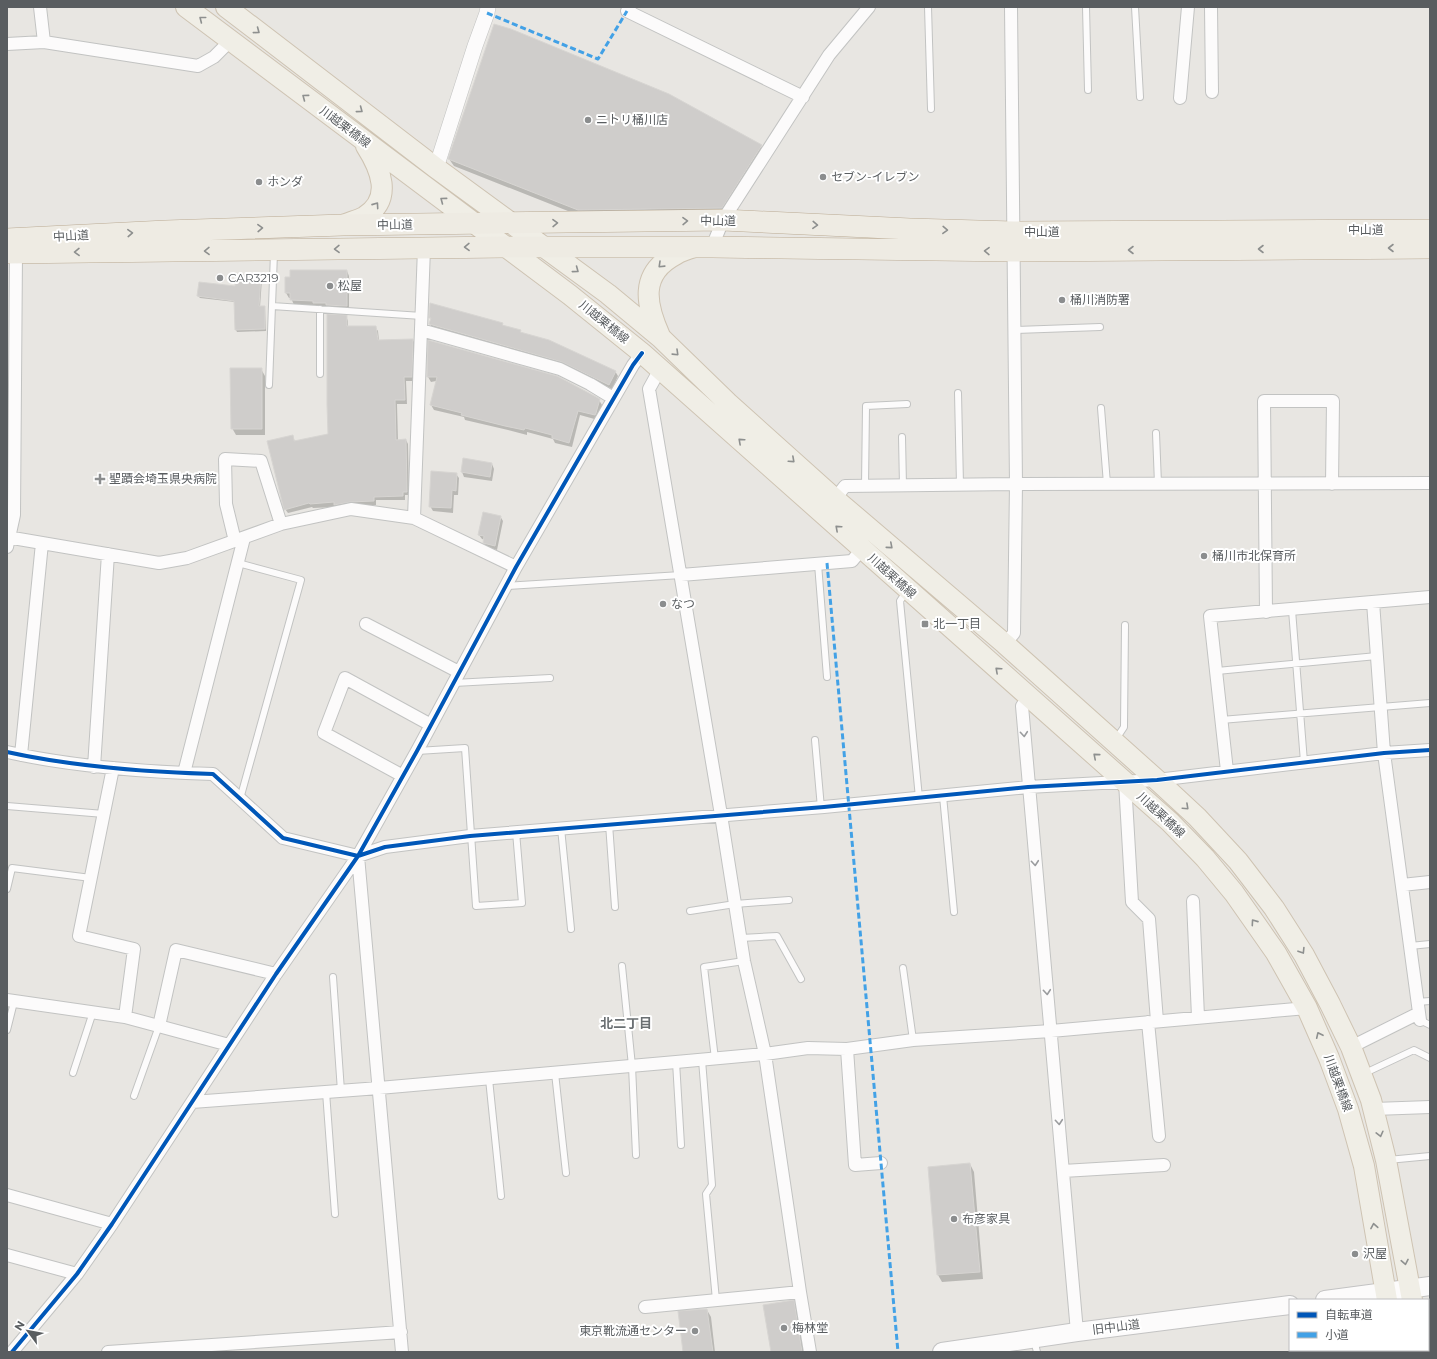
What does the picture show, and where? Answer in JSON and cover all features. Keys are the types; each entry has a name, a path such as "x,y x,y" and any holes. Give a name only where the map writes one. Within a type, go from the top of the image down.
{"highway":[{"name":"中山道","path":"10,248 158,232 344,225 512,224 723,220 910,229 1013,242 1430,248"},
{"name":"中山道","path":"10,248 274,250 506,247 703,247 1013,242 1430,230"}],"main road":[{"name":"川越栗橋線","path":"186,7 570,295 642,353 1170,822 1204,858 1234,893 1276,953 1307,1008 1332,1065 1348,1109 1362,1159 1386,1296"},
{"name":"川越栗橋線","path":"226,7 436,168 608,294 661,338 728,403 834,499 1005,644 1157,780 1238,860 1274,908 1304,955 1351,1047 1362,1074 1374,1109 1386,1160 1411,1294"},
{"path":"344,225 364,217 372,211 379,200 382,188 381,175 375,160 362,140"},
{"path":"661,338 652,320 649,304 648,288 653,274 663,263 675,255 703,247"},
{"path":"1340,1299 1411,1294 1430,1286"},
{"name":"旧中山道","path":"942,1352 1035,1346 1077,1332 1289,1305"}],"street":[{"path":"40,7 44,42"},
{"path":"436,168 488,7"},
{"path":"630,7 627,12 803,96"},
{"path":"703,247 723,220 829,55 869,7"},
{"path":"1005,644 1014,633 1016,484 1011,7"},
{"path":"1180,98 1188,7"},
{"path":"1211,7 1212,92"},
{"path":"7,44 44,42 198,66 214,57 230,40"},
{"path":"10,248 14,514 8,540 42,543 159,563 187,558 281,524 351,509 414,518 516,567"},
{"path":"414,518 424,248"},
{"path":"421,330 560,369 590,384 613,398"},
{"path":"12,1352 77,1274 112,1224 276,974 358,856 457,678 516,567 632,365 642,353"},
{"path":"660,369 649,389 721,815 740,938 765,1054 810,1352"},
{"path":"1266,612 1264,401 1333,401 1332,484"},
{"path":"184,773 238,563 240,539 226,504 225,459 262,461 281,524"},
{"path":"834,499 845,486 1430,483"},
{"path":"21,755 42,543"},
{"path":"681,575 852,561 862,549"},
{"path":"94,767 108,554"},
{"path":"1226,771 1217,671 1210,616 1430,597"},
{"path":"1351,1047 1422,1015 1410,946 1384,753 1373,602"},
{"path":"366,624 457,678"},
{"path":"403,776 324,732 345,678 431,725"},
{"path":"1029,697 1022,706 1028,787 1077,1332"},
{"path":"7,752 94,767 213,774 283,838 358,856 385,847 470,836 821,808 1028,787 1157,780 1384,753 1430,750"},
{"path":"113,768 79,936 134,949 125,1016"},
{"path":"1125,782 1132,902 1149,918 1152,1021 1159,1136"},
{"path":"358,856 402,1352"},
{"path":"1402,885 1430,882"},
{"path":"1193,901 1198,1017"},
{"path":"159,1026 176,950 276,974"},
{"path":"10,1001 125,1016 230,1045"},
{"path":"192,1102 489,1079 715,1059 808,1048 846,1049 913,1040 1051,1031 1307,1008"},
{"path":"846,1049 855,1165 881,1163"},
{"path":"1374,1109 1430,1107"},
{"path":"1063,1171 1164,1165"},
{"path":"7,1195 112,1224"},
{"path":"7,1255 77,1274"},
{"path":"645,1307 800,1292"},
{"path":"108,1352 401,1332"}],"lane":[{"path":"928,7 931,109"},
{"path":"1086,7 1088,90"},
{"path":"1135,7 1140,97"},
{"path":"269,385 274,250"},
{"path":"272,306 422,316"},
{"path":"320,309 320,374"},
{"path":"1014,330 1100,327"},
{"path":"958,393 960,485"},
{"path":"865,486 866,406 907,404"},
{"path":"1100,408 1107,484"},
{"path":"1156,433 1158,484"},
{"path":"902,437 904,486"},
{"path":"238,563 301,580 240,799"},
{"path":"818,564 827,677"},
{"path":"506,586 681,575"},
{"path":"908,590 900,601 919,798"},
{"path":"1292,610 1304,762"},
{"path":"1114,742 1124,727 1124,625"},
{"path":"1217,671 1377,656"},
{"path":"457,678 550,678"},
{"path":"1222,720 1430,703"},
{"path":"815,740 821,808"},
{"path":"417,751 465,748 476,906 522,903 516,832"},
{"path":"943,796 954,912"},
{"path":"7,806 104,814"},
{"path":"609,824 615,907"},
{"path":"561,828 571,929"},
{"path":"7,890 12,868 91,878"},
{"path":"690,911 735,904 789,900"},
{"path":"740,938 777,936 801,979"},
{"path":"1410,946 1430,944"},
{"path":"715,1059 704,967 744,960"},
{"path":"622,966 632,1066 636,1155"},
{"path":"903,968 913,1040"},
{"path":"332,976 341,1091"},
{"path":"7,1030 10,1001"},
{"path":"1422,1015 1430,1001"},
{"path":"74,1073 93,1012"},
{"path":"134,1096 159,1026"},
{"path":"1362,1074 1414,1050 1430,1058"},
{"path":"702,1060 712,1185 706,1194 716,1300"},
{"path":"676,1062 681,1145"},
{"path":"555,1073 566,1174"},
{"path":"489,1079 501,1196"},
{"path":"326,1092 335,1214"},
{"path":"1386,1160 1430,1156"}],"building":[{"name":"ニトリ桶川店","path":"494,24 511,29 669,94 762,145 722,208 578,210 448,159"},
{"path":"290,270 347,270 347,306 326,305 326,303 313,303 313,301 290,300 290,293 285,293 285,277 290,277"},
{"path":"236,274 261,276 259,306 265,306 265,329 235,330 234,301 197,296 199,282 235,286"},
{"path":"430,303 503,323 502,325 521,330 520,332 549,340 616,371 609,385 562,362 429,324 431,318 429,318"},
{"path":"327,314 347,315 347,326 376,326 378,340 413,339 412,377 404,377 405,400 395,400 396,440 406,439 407,492 403,492 403,496 374,497 374,501 350,502 334,505 334,502 309,503 284,510 267,441 293,435 294,441 328,434"},
{"path":"428,340 557,376 600,399 596,413 595,415 578,411 569,443 552,438 552,435 525,428 524,430 505,426 461,415 462,413 430,405 437,377 427,377"},
{"path":"230,368 262,368 262,429 231,429"},
{"path":"463,458 492,463 490,477 461,472"},
{"path":"431,471 457,473 456,491 452,490 451,508 429,507"},
{"path":"483,512 501,516 495,546 483,543 484,536 478,535"},
{"name":"布彦家具","path":"970,1163 980,1272 937,1275 928,1167"},
{"name":"梅林堂","path":"794,1300 802,1352 771,1352 763,1305"},
{"name":"東京靴流通センター","path":"707,1309 713,1352 683,1352 678,1311"}],"marked path":[{"path":"487,13 598,59 627,11"},
{"path":"827,563 898,1352"}],"cycle path":[{"path":"12,1352 77,1274 112,1224 276,974 358,856 417,751 516,567 633,365 642,353"},
{"path":"7,752 110,768 213,774 283,838 358,856 385,847 470,836 824,807 1028,787 1157,780 1384,753 1430,750"}],"place":[{"name":"ニトリ桶川店","path":"588,120"},
{"name":"セブン-イレブン","path":"823,177"},
{"name":"ホンダ","path":"259,182"},
{"name":"CAR3219","path":"220,278"},
{"name":"松屋","path":"330,286"},
{"name":"桶川消防署","path":"1062,300"},
{"name":"聖蹟会埼玉県央病院","path":"100,479"},
{"name":"桶川市北保育所","path":"1204,556"},
{"name":"なつ","path":"663,604"},
{"name":"北一丁目","path":"925,624"},
{"name":"布彦家具","path":"954,1219"},
{"name":"沢屋","path":"1355,1254"},
{"name":"梅林堂","path":"784,1328"},
{"name":"東京靴流通センター","path":"695,1331"}],"district":[{"name":"北二丁目","path":"626,1023"}]}
